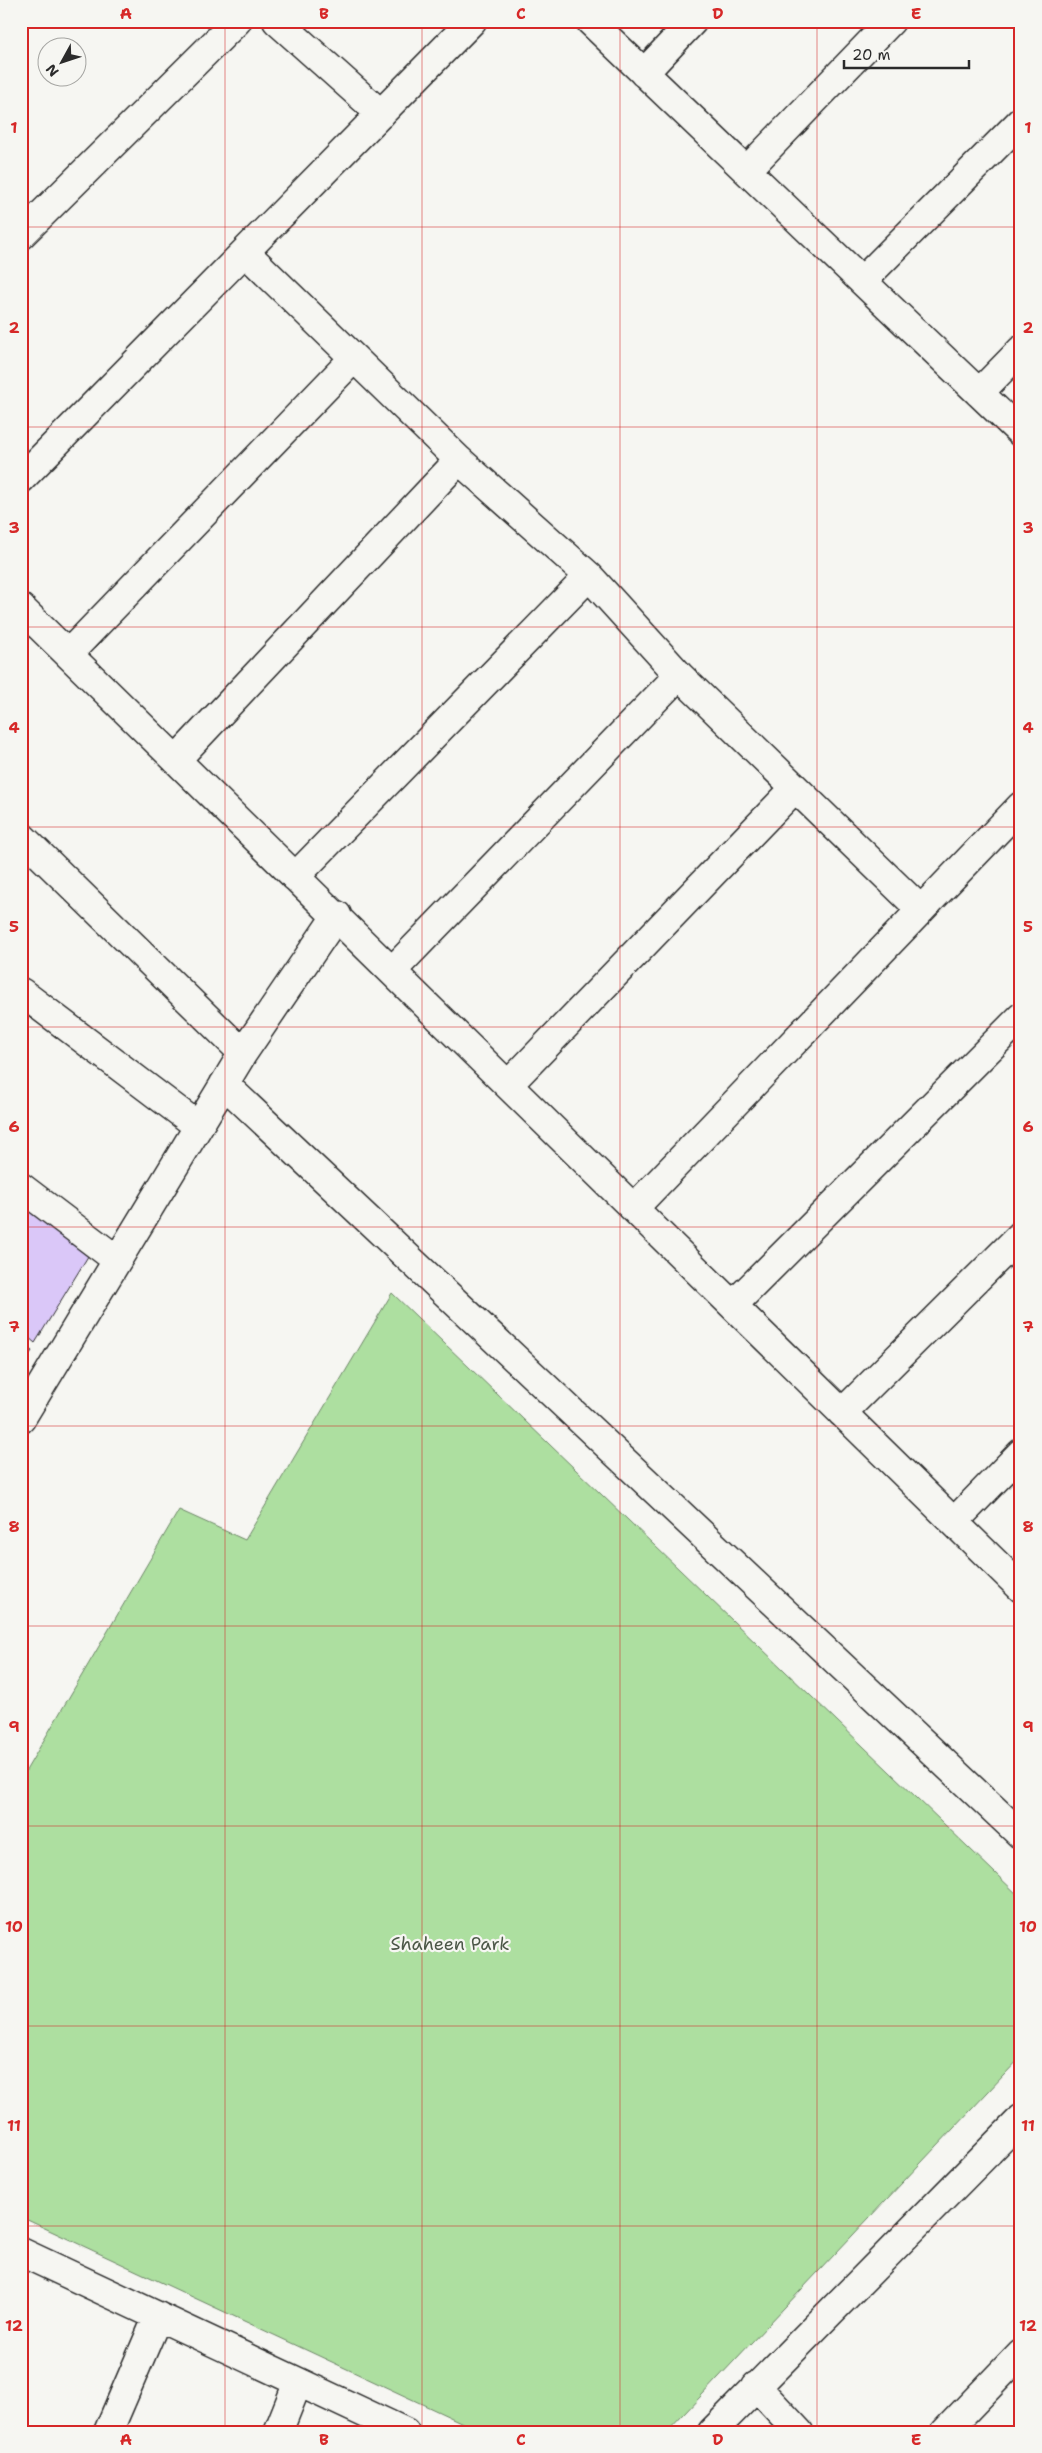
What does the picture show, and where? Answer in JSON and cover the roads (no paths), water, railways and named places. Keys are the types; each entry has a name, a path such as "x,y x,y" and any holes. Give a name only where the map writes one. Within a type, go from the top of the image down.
{"street":[{"path":"21,236 237,21"},
{"path":"277,21 381,114"},
{"path":"21,479 472,21"},
{"path":"590,21 1021,433"},
{"path":"644,73 693,21"},
{"path":"747,170 891,21"},
{"path":"862,281 1021,120"},
{"path":"245,252 458,460 589,576 679,674 921,910"},
{"path":"979,393 1021,350"},
{"path":"68,654 354,358"},
{"path":"176,760 458,460"},
{"path":"295,877 589,576"},
{"path":"21,608 295,877 337,915 1021,1588"},
{"path":"392,971 679,674"},
{"path":"508,1085 795,788"},
{"path":"634,1208 1021,806"},
{"path":"21,836 243,1053"},
{"path":"25,1403 117,1260 243,1053 337,915"},
{"path":"21,992 198,1126"},
{"path":"733,1306 1021,1017"},
{"path":"224,1084 1021,1835"},
{"path":"21,1187 117,1260"},
{"path":"842,1413 1021,1235"},
{"path":"954,1522 1021,1453"},
{"path":"712,2432 1021,2120"},
{"path":"21,2252 405,2432"},
{"path":"108,2432 158,2316"},
{"path":"945,2432 1021,2353"},
{"path":"278,2432 298,2382"},
{"path":"756,2386 799,2432"}],"park label":[{"name":"Shaheen Park","path":"450,1944"}]}
